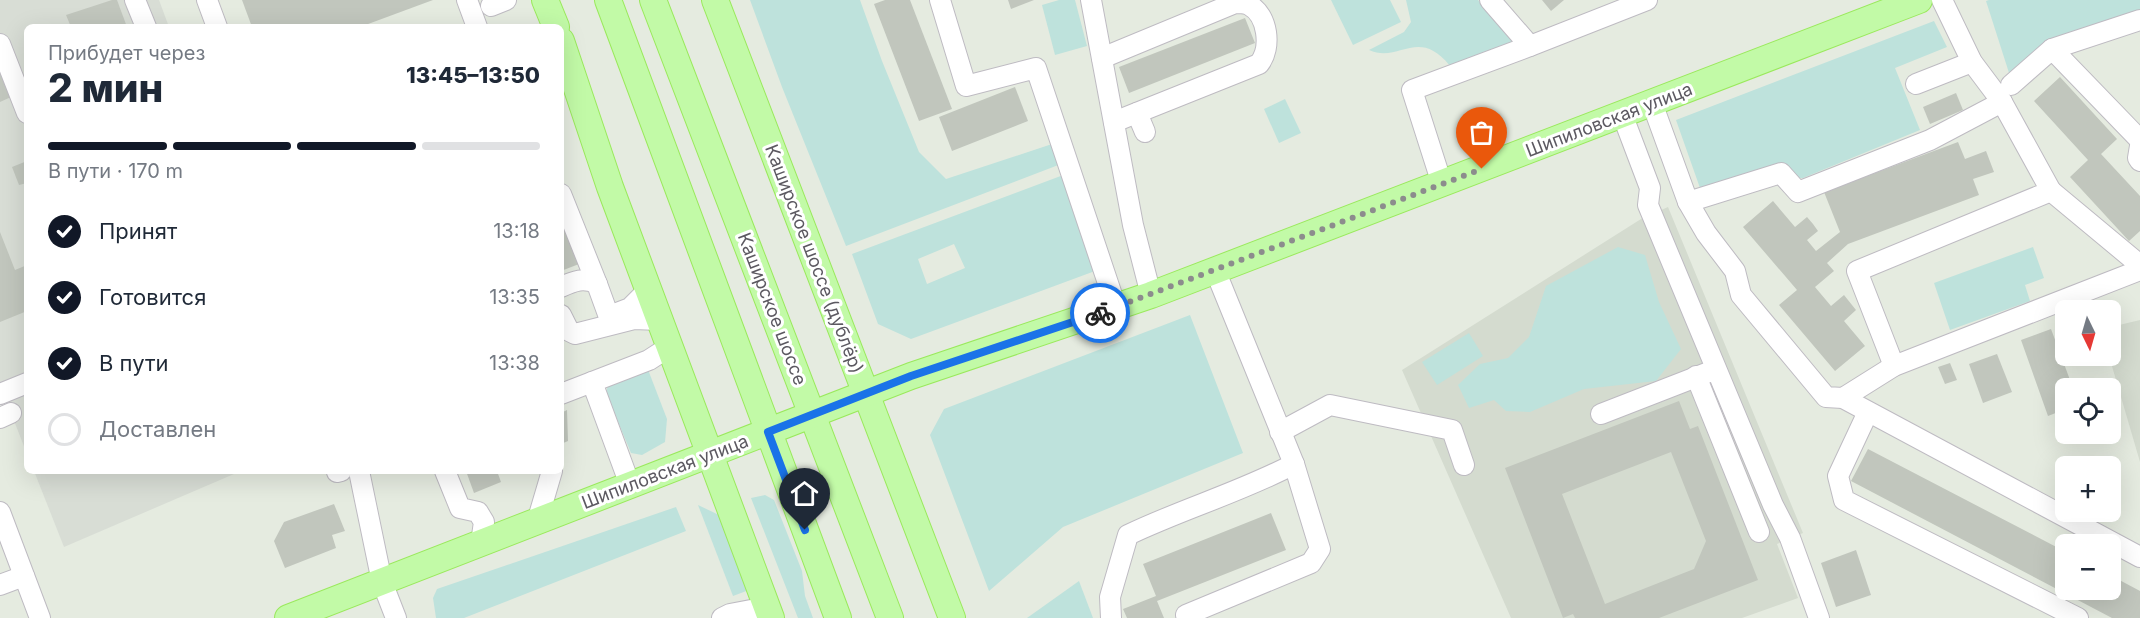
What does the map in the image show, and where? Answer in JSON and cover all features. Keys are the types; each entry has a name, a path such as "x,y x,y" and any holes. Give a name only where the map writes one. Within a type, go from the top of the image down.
{"main road":[{"path":"545,0 555,24"},
{"path":"608,0 838,618"},
{"name":"Каширское шоссе","path":"653,0 890,618"},
{"name":"Каширское шоссе (дублёр)","path":"715,0 950,616"},
{"name":"Шипиловская улица","path":"288,618 711,455 864,393 1151,295 1652,103 1907,2"},
{"path":"564,50 610,188 769,612"}],"street":[{"path":"135,0 145,24"},
{"path":"207,0 216,24"},
{"path":"467,0 476,24"},
{"path":"940,0 966,86 1036,68 1116,307"},
{"path":"1091,0 1133,225 1151,295"},
{"path":"1491,0 1530,46"},
{"path":"1442,184 1412,90 1530,46 1612,4 1647,0"},
{"path":"1843,398 1894,366 2140,267 2051,191 2002,102 1972,62 1942,0"},
{"path":"1102,58 1235,3 1248,4 1257,12 1269,41 1266,55 1259,64 1114,122"},
{"path":"2011,85 2052,49 2140,20"},
{"path":"0,44 24,105"},
{"path":"2052,49 2140,140"},
{"path":"1916,84 1972,62"},
{"path":"1688,202 1781,172 1798,192 1930,140 2002,102"},
{"path":"1652,103 1688,202 1706,233 1735,271 1741,295 1826,396 1843,398 2140,557"},
{"path":"1137,113 1145,132"},
{"path":"1622,114 1650,188 1648,205 1773,505 1790,538 1819,618"},
{"path":"2140,146 2138,158 2140,161"},
{"path":"1894,366 1857,271 2051,191"},
{"path":"564,202 609,316"},
{"path":"1187,618 1186,615 1311,563 1320,549 1294,465 1215,270"},
{"path":"564,286 578,280 588,280 597,284"},
{"path":"568,337 630,308 648,290"},
{"path":"568,337 634,319 659,320"},
{"path":"564,322 568,337"},
{"path":"564,393 649,360 669,347"},
{"path":"1601,414 1717,369"},
{"path":"1696,376 1759,532"},
{"path":"592,382 630,485"},
{"path":"0,394 24,383"},
{"path":"1280,432 1330,405 1452,430 1464,465"},
{"path":"1868,412 1838,476 1844,500 2078,618"},
{"path":"1111,618 1110,597 1128,535 1168,516 1272,476 1294,465"},
{"path":"360,474 382,582 396,618"},
{"path":"446,474 460,508 478,512 484,522 482,543"},
{"path":"537,522 551,474"},
{"path":"0,512 40,618"},
{"path":"0,585 24,576"},
{"path":"722,618 730,614 769,612"}],"shaded area":[{"path":"0,0 159,0 168,24 24,24 24,446 0,385"},
{"path":"750,0 860,0 919,152 946,179 1052,144 1061,164 846,246 782,87"},
{"path":"1059,0 1075,0 1087,46 1055,55 1042,5"},
{"path":"1331,0 1390,0 1401,22 1353,45"},
{"path":"1406,0 1478,0 1516,42 1450,66 1439,54 1418,47 1390,53 1369,50 1404,32 1411,22"},
{"path":"2140,0 2140,15 2010,76 1986,1"},
{"path":"1934,21 1947,47 1895,68 1920,130 1803,178 1797,178 1788,168 1779,164 1770,166 1770,169 1700,188 1676,120"},
{"path":"1285,99 1301,133 1279,143 1264,109"},
{"path":"1066,174 1095,271 911,339 878,324 852,254","holes":["954,244 965,268 927,284 918,259"]},
{"path":"1668,207 1803,533 1777,544 1798,598 1742,618 1511,618 1402,370 1641,219"},
{"path":"1618,247 1645,255 1659,302 1681,349 1656,381 1584,389 1530,412 1506,411 1494,400 1469,408 1458,385 1480,364 1508,358 1529,337 1546,286"},
{"path":"2033,247 2044,278 2025,285 2030,301 1950,330 1934,283"},
{"path":"1190,315 1243,453 1063,527 989,591 930,435 944,409"},
{"path":"2140,320 2140,462 2121,397 2121,378 2115,378 2112,366 2121,366 2121,325"},
{"path":"1469,333 1483,356 1437,385 1422,362"},
{"path":"647,367 667,419 665,442 642,455 631,453 606,393 609,381"},
{"path":"35,474 234,474 64,547"},
{"path":"765,495 774,500 802,571 805,596 813,618 798,618 751,498"},
{"path":"698,505 719,515 749,590 733,596"},
{"path":"676,507 686,531 464,618 436,618 433,598 437,589"},
{"path":"1079,581 1093,618 1027,618"}],"building":[{"path":"117,0 126,24 70,24 66,15"},
{"path":"242,0 433,0 368,24 251,24"},
{"path":"885,0 910,0 952,109 919,121 874,4"},
{"path":"1008,0 1034,0 1011,9"},
{"path":"1542,0 1564,0 1551,11"},
{"path":"1245,18 1255,43 1129,93 1119,67"},
{"path":"0,69 11,97 0,102"},
{"path":"2060,77 2117,139 2101,154 2140,196 2140,231 2129,241 2070,177 2088,160 2034,101"},
{"path":"1015,87 1028,121 952,151 939,117"},
{"path":"1956,93 1963,110 1930,124 1923,107"},
{"path":"1958,142 1965,159 1986,151 1994,172 1973,179 1979,195 1848,244 1827,263 1834,271 1815,287 1831,306 1844,295 1856,310 1844,321 1865,346 1835,371 1779,305 1797,290 1743,227 1773,201 1795,227 1807,217 1818,231 1807,240 1816,251 1840,232 1824,192"},
{"path":"24,162 24,184 19,185 12,167"},
{"path":"564,224 579,264 564,270"},
{"path":"0,232 15,270 24,266 24,312 0,322"},
{"path":"2051,329 2055,340 2055,366 2065,366 2069,378 2055,378 2055,413 2048,416 2021,340"},
{"path":"1997,354 2012,392 1983,403 1969,364"},
{"path":"1950,363 1957,380 1945,384 1938,367"},
{"path":"1679,401 1690,429 1698,426 1758,580 1659,618 1575,618 1573,614 1563,618 1505,468","holes":["1671,452 1706,541 1694,569 1605,604 1562,494"]},
{"path":"567,410 568,441 564,443 564,412"},
{"path":"1868,449 2055,546 2055,588 1851,481"},
{"path":"467,474 498,474 501,482 474,493"},
{"path":"334,504 345,531 332,535 336,548 285,568 274,541 284,522"},
{"path":"1271,513 1286,550 1157,601 1164,618 1127,618 1123,609 1156,596 1143,564"},
{"path":"1856,550 1871,595 1836,607 1821,563"},
{"path":"2121,581 2140,591 2140,618 2112,618 2078,600 2121,600"}],"way so far":[{"path":"1100,313 1482,169"}],"route":[{"path":"805,530 768,432 911,376 1100,313"}]}
